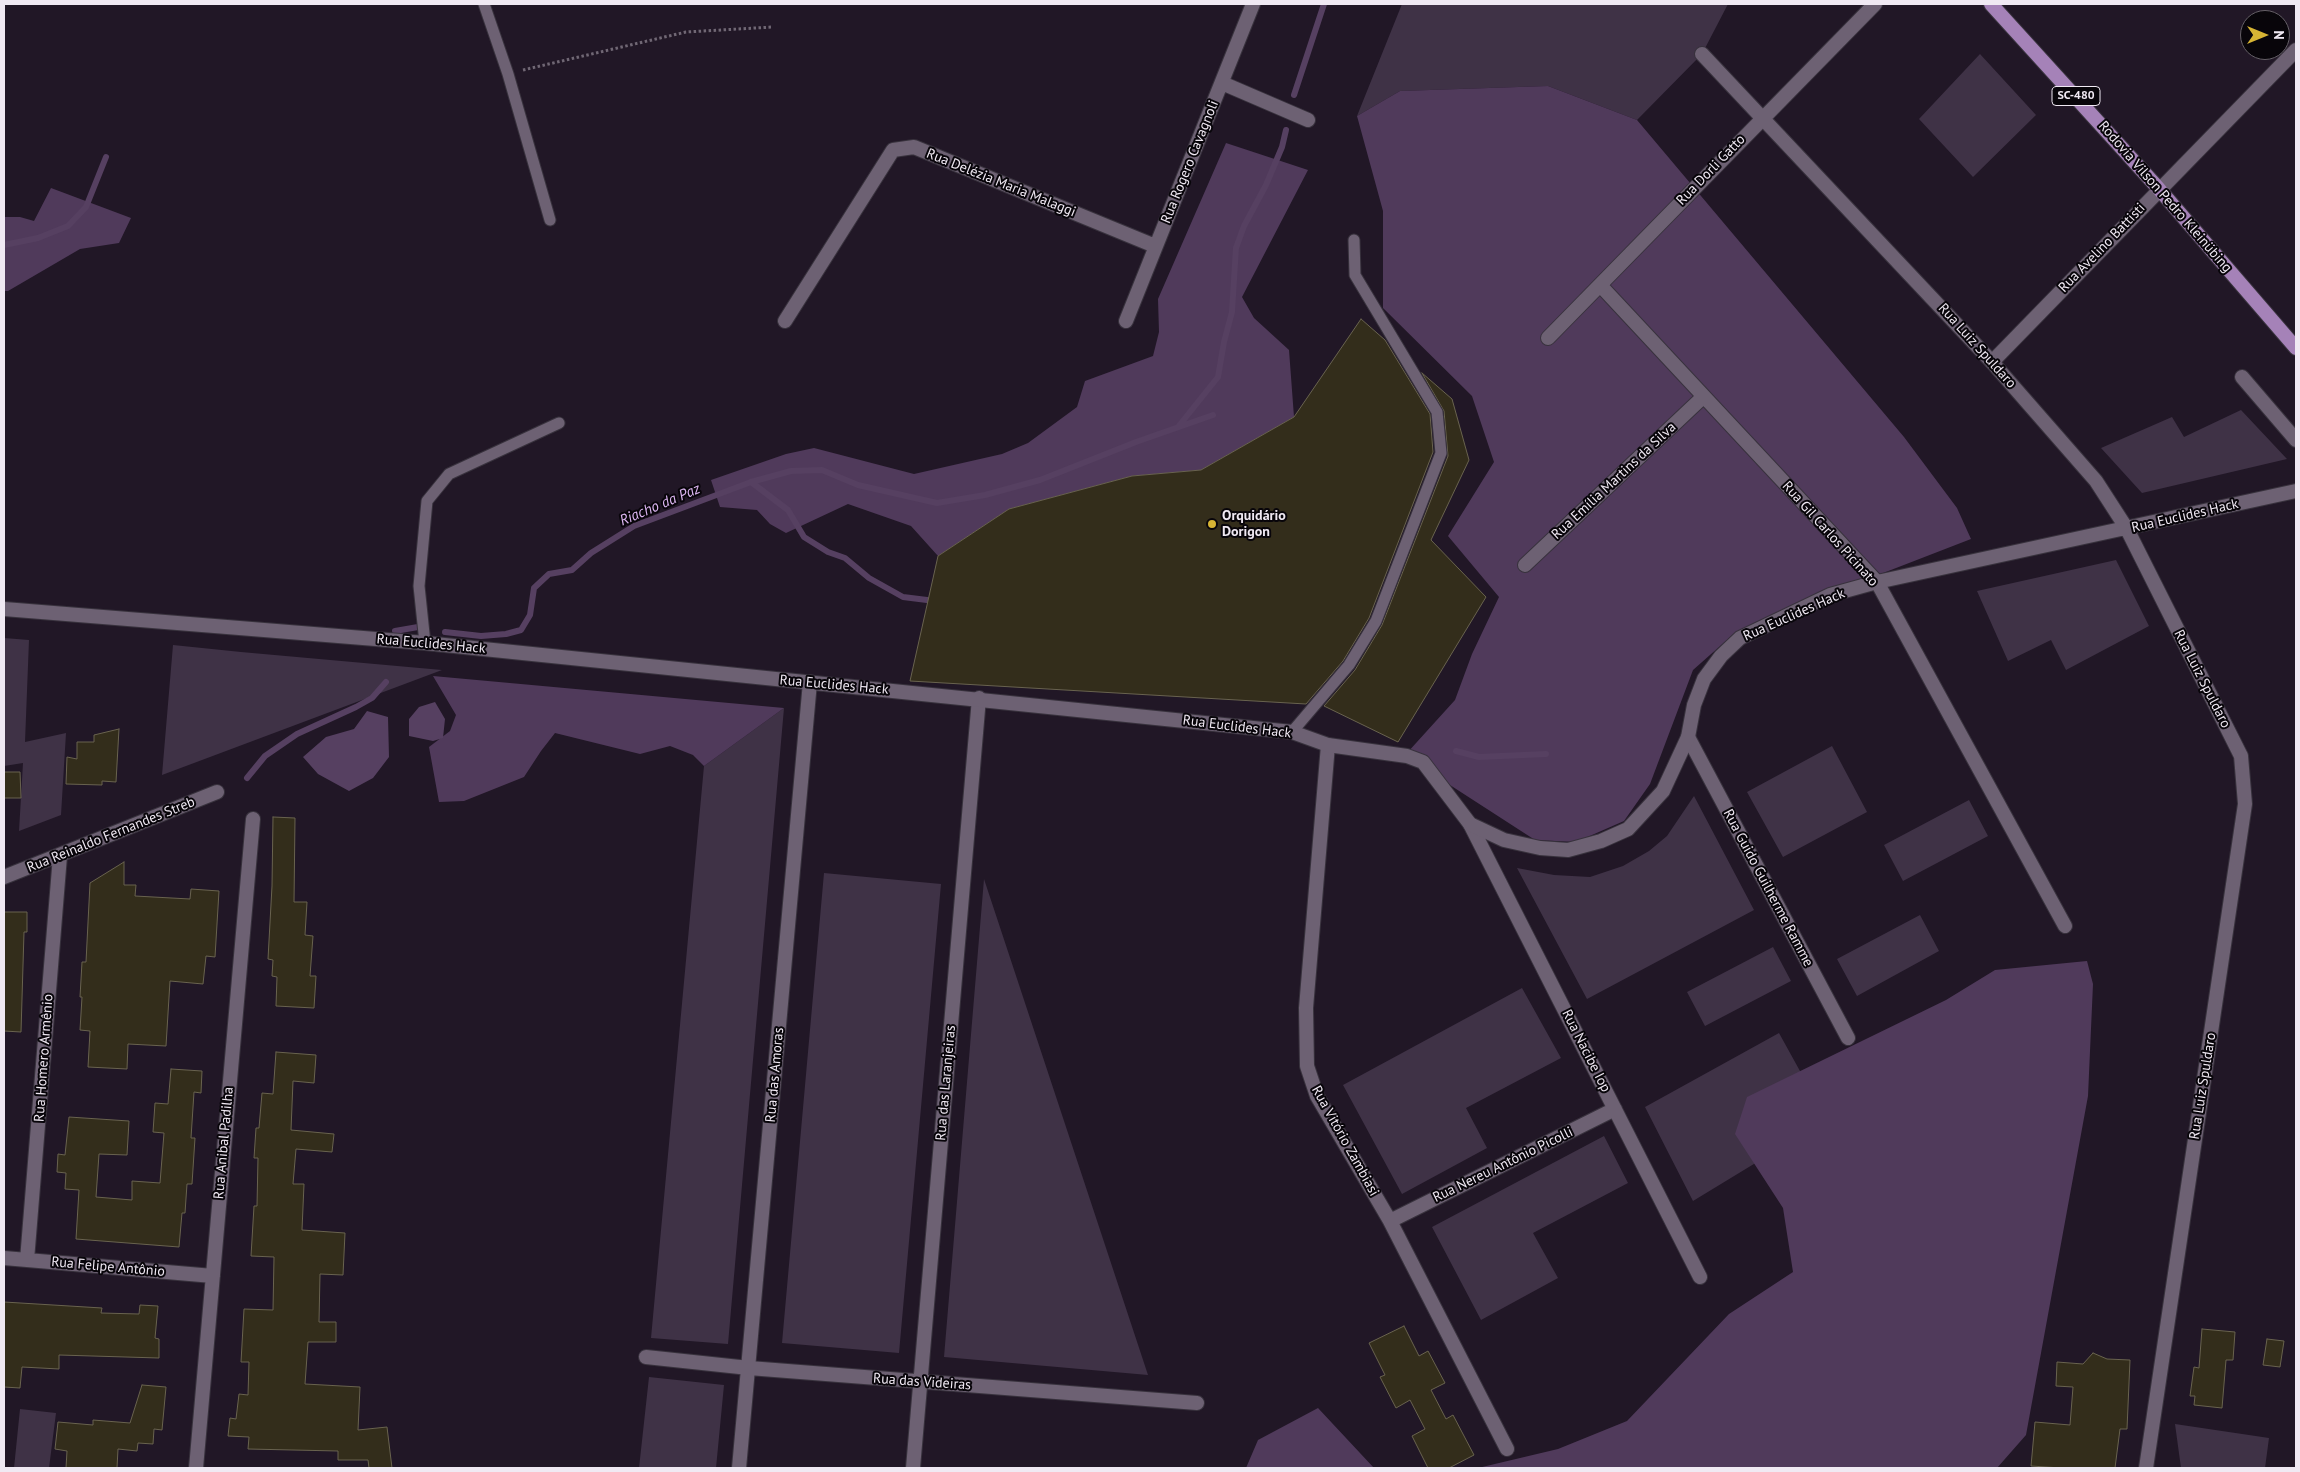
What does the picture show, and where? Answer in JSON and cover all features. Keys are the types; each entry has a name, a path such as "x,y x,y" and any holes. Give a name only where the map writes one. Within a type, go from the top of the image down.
{"main road":[{"name":"Rodovia Vilson Pedro Kleinübing","path":"1991,4 2159,189 2296,348"}],"street":[{"name":"Rua Rogero Cavagnoli","path":"1126,321 1253,4"},
{"name":"Rua Dorli Gatto","path":"1548,338 1762,117 1875,4"},
{"name":"Rua Avelino Battisti","path":"1992,362 2296,50"},
{"name":"Rua Luiz Spuldaro","path":"1702,54 1992,362 2096,481 2127,529 2241,756 2246,804 2146,1468"},
{"path":"1222,83 1308,120"},
{"name":"Rua Delézia Maria Malaggi","path":"785,321 893,150 914,147 1156,246"},
{"name":"Rua Gil Carlos Picinato","path":"1600,285 1877,582 2065,926"},
{"path":"2242,377 2296,440"},
{"name":"Rua Emília Martins da Silva","path":"1525,565 1703,397"},
{"name":"Rua Euclides Hack","path":"4,609 425,643 979,698 1292,732 1328,745 1407,756 1423,762 1470,824 1504,840 1540,848 1568,850 1601,841 1628,830 1646,812 1663,791 1688,737 1694,705 1704,679 1721,656 1740,638 1830,595 1877,582 2296,491"},
{"name":"Rua das Amoras","path":"739,1468 810,682"},
{"name":"Rua das Laranjeiras","path":"913,1468 979,698"},
{"name":"Rua Guido Guilherme Ramme","path":"1688,737 1848,1038"},
{"name":"Rua Vitório Zambiasi","path":"1328,745 1306,1008 1308,1066 1317,1096 1390,1221 1507,1449"},
{"name":"Rua Reinaldo Fernandes Streb","path":"4,877 218,792"},
{"name":"Rua Anibal Padilha","path":"196,1468 254,819"},
{"name":"Rua Nacibe Iop","path":"1470,824 1700,1278"},
{"name":"Rua Homero Armênio","path":"27,1260 60,856"},
{"name":"Rua Nereu Antônio Picolli","path":"1390,1221 1616,1109"},
{"name":"Rua Felipe Antônio","path":"4,1258 212,1276"},
{"name":"Rua das Videiras","path":"646,1357 749,1368 1197,1403"}],"lane":[{"path":"484,4 508,74 550,220"},
{"path":"1292,732 1349,665 1376,621 1441,453 1437,412 1355,275 1354,240"},
{"path":"425,643 419,586 427,501 448,474 559,423"}],"path":[{"path":"508,74 686,32 773,27"}],"shaded area":[{"path":"1402,4 1728,4 1702,54 1637,120 1548,86 1400,91 1357,116"},
{"path":"1980,54 2036,115 1973,177 1919,119"},
{"path":"1548,86 1637,120 1904,437 1957,508 1971,539 1736,632 1693,670 1650,784 1624,821 1576,842 1535,840 1436,776 1407,753 1455,700 1472,654 1499,597 1448,536 1494,462 1472,396 1383,308 1383,211 1357,116 1400,91"},
{"path":"1226,143 1308,170 1242,297 1254,318 1289,350 1294,417 1201,470 1132,476 1009,509 938,556 911,526 848,504 786,533 770,524 757,510 720,507 711,480 786,454 814,448 914,474 1002,454 1028,443 1077,407 1085,381 1153,356 1159,332 1158,299"},
{"path":"51,188 131,218 119,243 80,249 8,291 4,291 4,217 20,217 34,221"},
{"path":"2241,410 2287,459 2142,493 2101,448 2172,417 2184,437"},
{"path":"2116,560 2149,626 2066,670 2051,640 2008,661 1977,591"},
{"path":"4,638 29,640 25,742 66,733 61,815 19,831 23,763 4,766"},
{"path":"173,645 241,652 442,670 162,775"},
{"path":"433,676 784,708 704,766 693,755 670,746 640,754 555,733 524,777 464,801 439,802 429,747 450,731 456,715"},
{"path":"435,702 445,719 443,738 433,741 409,736 409,719 419,707"},
{"path":"784,708 728,1344 651,1338 704,766"},
{"path":"367,711 388,717 389,757 373,778 349,791 318,774 303,757 326,737 354,729"},
{"path":"1832,746 1867,812 1783,857 1747,792"},
{"path":"1694,796 1754,910 1587,999 1517,868 1554,875 1590,877 1623,866 1649,851 1667,836"},
{"path":"1969,800 1988,836 1903,881 1884,845"},
{"path":"824,873 941,884 899,1353 782,1343"},
{"path":"984,879 1148,1375 944,1357"},
{"path":"1920,915 1939,951 1857,996 1837,959"},
{"path":"1773,947 1791,981 1705,1026 1687,992"},
{"path":"2087,961 2093,984 2088,1096 2026,1435 1997,1468 1478,1468 1558,1449 1627,1421 1729,1314 1793,1272 1783,1208 1735,1134 1747,1097 1946,1000 1995,970"},
{"path":"1522,988 1561,1058 1466,1108 1487,1148 1402,1194 1343,1085"},
{"path":"1779,1033 1848,1158 1767,1156 1693,1201 1645,1107"},
{"path":"1604,1136 1628,1183 1533,1233 1558,1278 1481,1320 1432,1227"},
{"path":"649,1377 724,1385 716,1468 639,1468"},
{"path":"1318,1408 1374,1468 1246,1468 1258,1440"},
{"path":"20,1409 56,1413 49,1468 14,1468"},
{"path":"2175,1424 2269,1438 2265,1468 2181,1468"}],"building":[{"name":"Orquidário Dorigon","path":"1361,319 1385,340 1430,414 1433,452 1369,618 1343,661 1306,704 910,681 938,556 1009,509 1132,476 1201,470 1294,417"},
{"path":"1422,373 1452,399 1469,460 1431,540 1486,597 1398,742 1324,706 1355,670 1382,625 1448,456 1444,411"},
{"path":"119,729 116,782 102,781 102,785 66,784 67,757 77,759 77,742 94,742 94,735"},
{"path":"4,772 20,772 21,798 4,798"},
{"path":"273,817 295,818 294,902 307,902 305,935 313,936 310,976 316,976 314,1008 276,1006 277,977 272,976 273,960 268,959"},
{"path":"124,862 124,885 136,885 135,896 190,899 191,889 219,891 215,957 206,956 203,984 170,981 166,1046 128,1044 127,1069 88,1067 90,1031 80,1030 82,997 80,997 82,962 86,962 90,883"},
{"path":"4,912 27,912 27,932 24,932 21,1032 4,1031"},
{"path":"276,1052 316,1055 314,1083 293,1081 291,1130 334,1134 332,1152 296,1149 293,1184 304,1184 302,1230 345,1233 343,1275 320,1274 319,1322 336,1322 336,1342 308,1342 305,1384 360,1387 358,1430 387,1427 392,1468 369,1468 368,1460 338,1460 338,1451 248,1449 249,1437 228,1436 230,1418 236,1419 239,1394 248,1395 249,1362 241,1362 244,1309 273,1310 274,1257 251,1256 254,1206 257,1206 258,1158 254,1158 256,1128 259,1128 262,1093 273,1094"},
{"path":"171,1069 202,1071 201,1093 194,1092 191,1138 195,1138 192,1184 187,1184 185,1213 182,1213 179,1247 76,1239 79,1190 65,1189 66,1173 57,1172 58,1154 65,1155 69,1117 129,1121 127,1155 99,1154 96,1197 132,1200 132,1181 160,1183 164,1133 153,1132 155,1103 168,1104"},
{"path":"4,1302 102,1308 101,1313 139,1314 140,1305 158,1306 155,1338 159,1339 159,1358 59,1355 59,1369 22,1367 20,1388 4,1387"},
{"path":"1404,1326 1419,1356 1428,1351 1445,1383 1431,1390 1446,1419 1453,1415 1474,1455 1449,1468 1428,1468 1412,1436 1425,1429 1410,1400 1396,1408 1380,1377 1385,1375 1369,1343"},
{"path":"2202,1329 2235,1332 2233,1360 2226,1360 2222,1408 2194,1405 2195,1396 2190,1396 2194,1367 2199,1368"},
{"path":"2267,1339 2284,1341 2280,1367 2263,1365"},
{"path":"2093,1353 2107,1359 2130,1360 2127,1429 2120,1429 2115,1468 2031,1466 2035,1422 2070,1425 2073,1387 2056,1386 2057,1362 2083,1364"},
{"path":"142,1385 166,1387 162,1430 154,1429 153,1444 138,1443 137,1451 118,1449 117,1468 66,1468 67,1451 55,1449 58,1422 93,1425 93,1420 130,1423"}],"waterway":[{"path":"1294,95 1324,4"},
{"path":"1178,427 1218,377 1224,342 1232,312 1236,248 1244,226 1266,185 1282,147 1286,130"},
{"path":"4,245 38,238 68,226 86,207 106,157"},
{"path":"445,632 481,636 506,634 521,630 530,615 534,588 549,574 572,570 591,553 634,526 751,482 791,471 822,470 858,485 937,503 985,495 1040,480 1136,442 1213,415"},
{"path":"751,482 788,510 804,537 828,552 845,558 869,578 903,597 935,601"},
{"name":"Riacho da Paz","path":"395,631 418,627"},
{"name":"Riacho da Paz","path":"247,778 265,756 297,734 372,698 386,682"},
{"path":"1456,751 1479,757 1546,754"}],"place":[{"name":"Orquidário Dorigon","path":"1212,524"}]}
